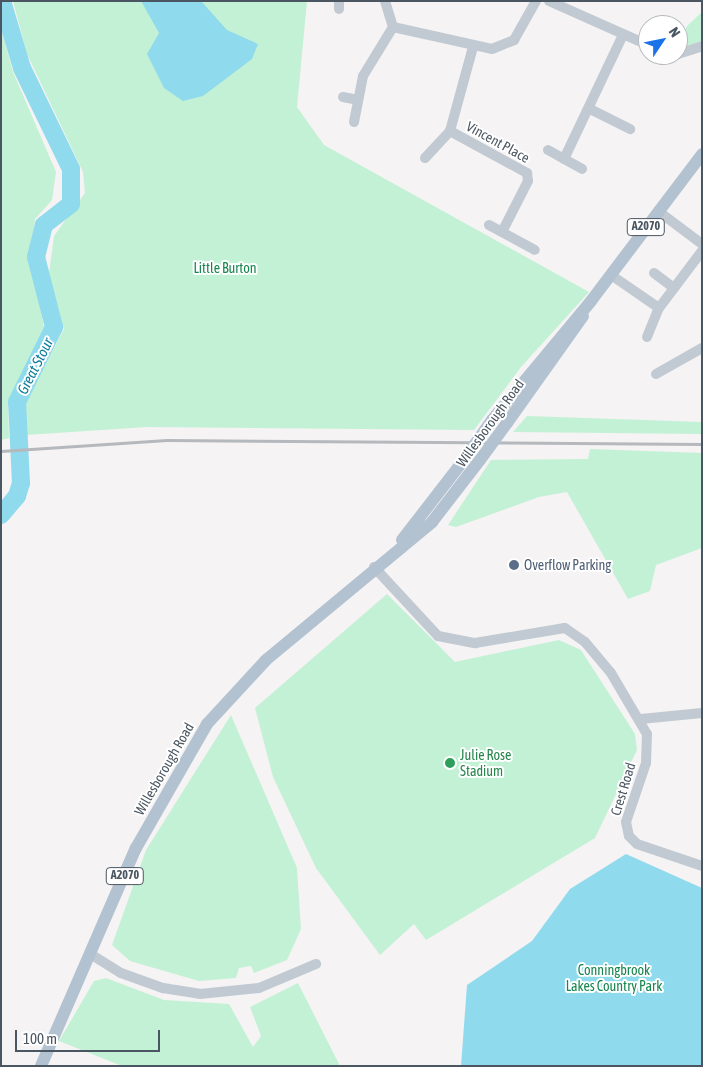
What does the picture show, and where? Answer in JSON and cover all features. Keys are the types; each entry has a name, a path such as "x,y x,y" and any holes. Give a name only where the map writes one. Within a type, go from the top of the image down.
{"main road":[{"name":"Willesborough Road","path":"396,548 492,420 591,301 702,154"},
{"name":"Willesborough Road","path":"41,1066 92,955 136,848 207,724 242,681 396,548 432,522 572,336 591,301"}],"street":[{"path":"354,122 358,100 368,68 393,27 385,1"},
{"path":"393,27 473,47 492,49 510,43 536,1"},
{"path":"549,1 622,36 638,42"},
{"path":"564,159 590,109 622,36"},
{"path":"688,51 702,46"},
{"name":"Vincent Place","path":"425,158 450,131 473,47"},
{"path":"343,97 358,100"},
{"path":"590,109 630,130"},
{"name":"Vincent Place","path":"450,131 524,169 529,177 502,232"},
{"path":"548,150 582,169"},
{"path":"658,211 702,244"},
{"path":"489,225 535,250"},
{"path":"647,337 659,308 701,256"},
{"path":"654,273 674,288"},
{"path":"611,275 659,308"},
{"path":"656,374 702,348"},
{"name":"Crest Road","path":"374,567 438,636 475,643 565,628 585,642 611,673 641,719 647,734 646,763 626,822 629,836 637,844 702,866"},
{"path":"641,719 701,715"},
{"path":"92,955 121,973 163,988 200,994 259,988 316,964"}],"green space":[{"name":"Little Burton","path":"13,1 307,1 297,107 324,145 589,292 521,367 474,430 147,427 26,435 24,405 64,329 48,281 54,236 85,193 83,172 27,54"},
{"path":"702,12 702,41 688,46 688,25"},
{"path":"1,29 13,72 56,172 52,200 35,219 31,260 45,333 8,404 9,438 1,440"},
{"path":"527,416 702,422 702,434 513,432"},
{"path":"590,449 702,453 702,548 656,565 650,591 628,599 567,492 539,497 456,527 448,525 491,460 588,459"},
{"name":"Julie Rose Stadium","path":"387,594 455,662 559,640 581,650 635,734 637,750 595,838 426,940 414,924 380,955 316,868 273,777 255,708"},
{"path":"231,715 297,868 301,929 287,960 254,973 251,966 239,968 236,978 199,981 130,961 112,945 146,850"},
{"path":"106,978 164,1000 229,1004 253,1047 261,1036 250,1007 298,983 340,1066 122,1066 59,1041 94,981"}],"water":[{"path":"141,1 201,1 227,30 258,44 252,59 203,96 183,101 164,88 147,54 159,33"},
{"name":"Conningbrook Lakes Country Park","path":"626,854 702,888 702,1066 461,1066 467,985 532,941 570,889"}],"waterway":[{"name":"Great Stour","path":"1,515 17,496 21,483 17,402 54,327 36,257 44,225 71,204 71,169 22,68 2,1"}],"railway":[{"path":"1,451 167,440 702,444"}],"place":[{"name":"Overflow Parking","path":"514,565"},
{"name":"Julie Rose Stadium","path":"450,763"}]}
